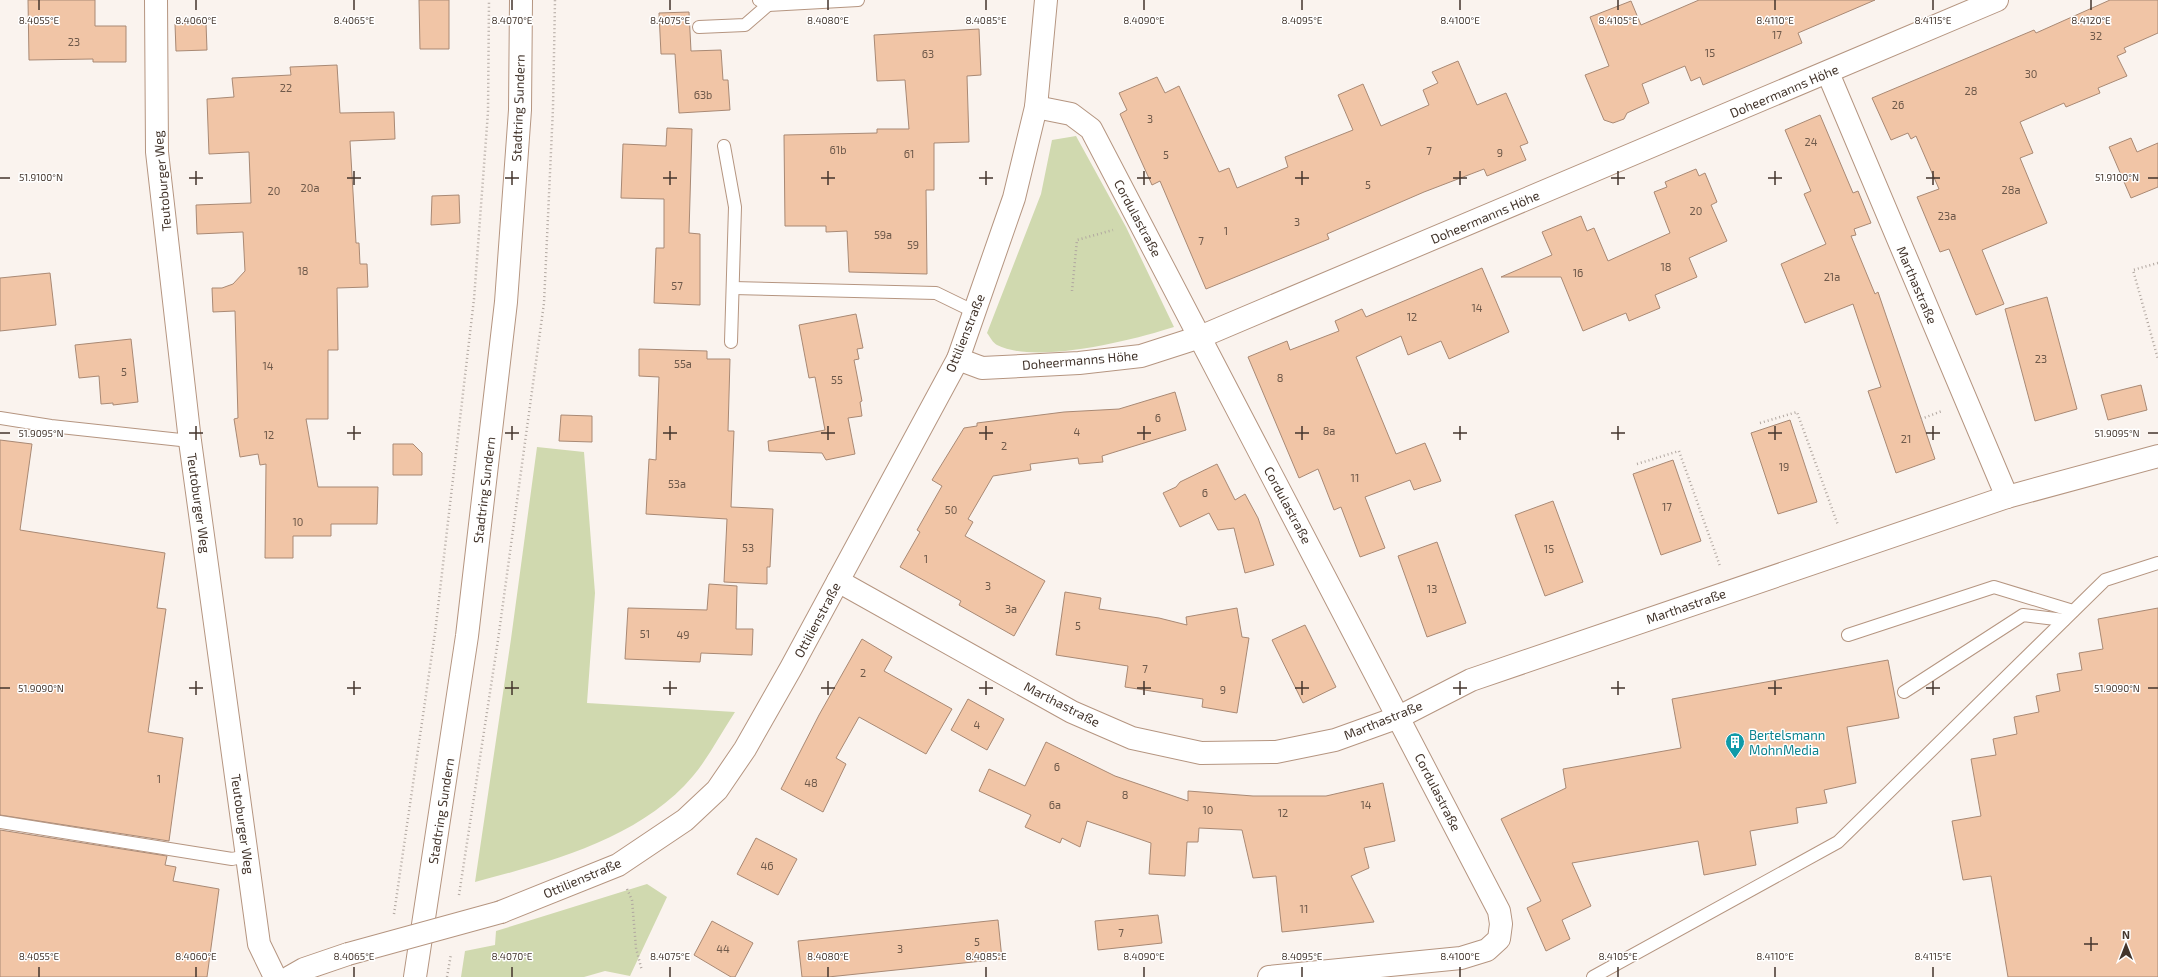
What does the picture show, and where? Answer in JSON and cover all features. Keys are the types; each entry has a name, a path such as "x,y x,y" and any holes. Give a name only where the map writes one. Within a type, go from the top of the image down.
{"street":[{"name":"Teutoburger Weg","path":"156,0 157,152 190,441 259,944 275,977"},
{"name":"Stadtring Sundern","path":"415,977 467,636 506,302 520,110 521,0"},
{"name":"Ottilienstraße","path":"290,977 304,969 348,954 500,912 618,865 685,820 717,790 745,749 958,359 1014,198 1036,107 1046,0"},
{"name":"Doheermanns Höhe","path":"958,359 982,368 1079,363 1141,356 1200,337 1828,73 1997,0"},
{"name":"Marthastraße","path":"1828,73 2007,496"},
{"name":"Cordulastraße","path":"1036,107 1071,114 1091,129 1141,222 1499,911 1501,924 1499,939 1487,950 1461,958 1269,977"},
{"name":"Marthastraße","path":"838,581 1072,712 1132,738 1166,747 1201,753 1276,752 1335,740 1399,717 1471,680 2007,496 2158,456"}],"lane":[{"path":"699,27 745,25 764,2 858,0"},
{"path":"724,146 735,207 731,342"},
{"path":"733,288 936,293 975,312"},
{"path":"0,418 50,426 190,441"},
{"path":"1593,977 1838,842 2106,580 2158,563"},
{"path":"1848,635 1994,587 2073,611"},
{"path":"1904,692 2023,615 2064,620"},
{"path":"0,822 232,858 247,856"}],"path":[{"path":"393,922 435,633 474,299 488,112 489,0"},
{"path":"1072,291 1077,240 1141,222"},
{"path":"2158,263 2133,270 2158,359"},
{"path":"1760,423 1797,412 1848,551"},
{"path":"1638,464 1678,451 1729,592"},
{"path":"618,865 632,900 636,948 642,971"}],"green space":[{"path":"1076,136 1126,227 1174,327 1110,344 1059,352 1014,351 997,345 987,333 1041,194 1052,140"},
{"path":"537,447 584,452 595,593 587,703 735,712 699,769 672,798 648,816 621,832 593,845 534,866 475,882 511,639"},
{"path":"647,884 667,897 630,976 605,971 584,977 461,977 465,951 495,945 496,931"}],"building":[{"path":"28,0 95,0 95,26 126,26 126,62 93,62 93,59 29,60"},
{"path":"419,0 449,0 449,49 420,49"},
{"path":"1699,0 1875,0 1798,33 1802,43 1703,85 1700,77 1691,81 1685,66 1642,84 1649,103 1627,113 1624,119 1613,123 1604,120 1585,75 1609,66 1590,17 1631,1 1641,25"},
{"path":"2110,0 2158,0 2158,33 2124,48 2126,52 2117,56 2127,76 2098,88 2100,93 2066,107 2064,103 2020,122 2033,153 2020,158 2047,223 1982,250 2004,304 1976,315 1949,249 1940,252 1917,197 1939,189 1916,136 1911,139 1908,133 1891,140 1872,98 2034,30 2036,33"},
{"path":"689,12 691,51 721,50 723,80 728,80 730,110 679,113 675,54 661,54 659,13"},
{"path":"206,23 207,50 176,51 175,24"},
{"path":"979,29 981,75 967,76 969,142 934,143 934,190 926,190 927,274 849,272 847,231 826,232 826,226 785,226 784,135 877,133 877,129 909,129 905,80 877,81 874,35"},
{"path":"1458,61 1477,105 1506,93 1528,143 1520,146 1526,160 1487,176 1484,169 1424,192 1327,234 1329,239 1206,289 1160,181 1152,185 1120,114 1127,110 1119,93 1157,77 1165,93 1179,86 1219,172 1229,168 1237,188 1288,167 1285,157 1353,130 1338,95 1363,84 1381,126 1429,105 1423,90 1438,83 1432,72"},
{"path":"337,65 340,113 394,112 395,139 350,141 356,243 359,243 360,264 367,264 368,287 337,288 338,350 328,350 328,419 306,419 318,487 378,487 377,524 331,524 331,536 293,536 293,558 265,558 266,464 260,465 258,454 240,457 234,419 238,418 235,311 213,312 212,288 222,288 233,284 245,271 243,232 197,234 196,205 251,203 249,152 209,154 207,99 234,97 232,78 291,75 290,67"},
{"path":"1820,115 1853,193 1858,191 1871,223 1854,229 1856,235 1851,236 1875,294 1878,292 1935,459 1896,473 1868,391 1881,387 1853,304 1805,323 1781,264 1826,244 1804,194 1811,191 1785,130"},
{"path":"667,128 692,129 689,233 700,234 700,305 654,303 656,248 664,248 664,199 621,198 623,144 666,146"},
{"path":"2131,138 2137,152 2158,143 2158,187 2131,198 2109,147"},
{"path":"1696,169 1699,176 1705,173 1717,202 1711,205 1727,241 1689,258 1697,277 1655,295 1660,308 1629,321 1626,313 1583,331 1561,277 1501,277 1552,255 1542,232 1581,216 1587,231 1594,228 1608,261 1670,233 1654,192 1667,187 1665,182"},
{"path":"459,195 460,223 431,225 432,196"},
{"path":"1482,268 1509,332 1449,359 1441,341 1408,355 1401,336 1356,357 1396,454 1425,443 1441,481 1414,490 1410,480 1365,497 1385,548 1360,557 1341,507 1334,510 1318,469 1299,478 1248,357 1287,341 1290,350 1339,331 1335,321 1362,309 1366,317"},
{"path":"50,273 56,325 0,331 0,278"},
{"path":"2047,297 2077,409 2035,421 2005,309"},
{"path":"856,314 863,348 857,349 859,359 854,360 862,401 860,402 862,416 848,418 855,454 826,460 822,453 769,451 768,441 825,430 815,377 809,378 799,325"},
{"path":"131,339 138,402 113,405 113,403 101,404 99,376 79,378 75,345"},
{"path":"639,349 707,351 707,359 730,359 728,431 734,431 731,507 773,509 770,567 767,567 767,584 724,582 727,519 646,514 649,459 656,460 659,377 639,376"},
{"path":"2141,385 2147,410 2108,420 2101,395"},
{"path":"1175,392 1186,430 1102,456 1103,462 1079,464 1078,458 1030,464 1031,470 993,476 968,519 973,522 965,536 1045,581 1014,636 959,605 961,601 900,567 920,532 917,530 942,486 932,480 964,428 977,426 977,423 1064,412 1119,409"},
{"path":"561,415 592,416 592,442 559,441"},
{"path":"1790,420 1817,502 1778,514 1751,433"},
{"path":"0,440 32,444 20,530 165,553 157,608 166,609 148,732 183,738 169,841 0,815"},
{"path":"393,444 413,444 422,453 422,475 393,475"},
{"path":"1673,460 1701,541 1661,555 1633,474"},
{"path":"1217,464 1235,500 1245,494 1258,518 1274,565 1245,573 1234,528 1218,530 1209,513 1180,527 1163,493 1176,487 1180,482"},
{"path":"1553,501 1583,582 1545,596 1515,515"},
{"path":"1437,542 1466,623 1427,637 1398,556"},
{"path":"709,584 737,586 736,629 753,629 752,655 701,653 700,662 625,659 628,608 707,610"},
{"path":"1065,592 1101,598 1099,609 1159,618 1187,625 1186,617 1237,608 1242,637 1249,638 1237,713 1202,707 1203,699 1125,687 1128,666 1056,655"},
{"path":"2158,608 2158,977 2008,977 1991,876 1963,880 1952,821 1981,816 1971,759 1996,755 1993,739 2017,734 2014,717 2039,712 2036,696 2060,691 2057,674 2082,670 2079,653 2103,649 2098,619"},
{"path":"1305,625 1336,687 1303,703 1272,640"},
{"path":"862,639 892,657 884,671 952,709 926,754 859,717 836,758 846,764 823,812 781,789 819,715"},
{"name":"Bertelsmann MohnMedia","path":"1888,660 1899,718 1847,727 1856,783 1824,790 1827,803 1796,808 1798,823 1750,831 1756,865 1704,875 1698,841 1572,863 1591,906 1562,920 1570,939 1546,951 1527,908 1541,901 1501,819 1566,788 1563,769 1681,748 1672,699"},
{"path":"968,699 1004,719 987,750 951,730"},
{"path":"1046,742 1115,776 1188,801 1188,791 1253,796 1326,796 1383,783 1395,841 1364,848 1369,868 1351,876 1374,922 1282,932 1276,876 1253,878 1242,830 1199,828 1198,842 1187,842 1185,876 1149,874 1151,843 1087,821 1080,847 1062,838 1060,843 1025,827 1031,815 979,791 989,769 1025,786"},
{"path":"0,830 167,856 165,865 176,867 173,881 219,889 207,977 0,977"},
{"path":"756,838 797,859 778,895 737,874"},
{"path":"1158,915 1162,943 1098,950 1095,921"},
{"path":"998,920 1002,959 828,977 802,977 798,941"},
{"path":"712,921 753,943 735,977 731,977 694,955"}],"place":[{"name":"Bertelsmann MohnMedia","path":"1735,759"}]}
